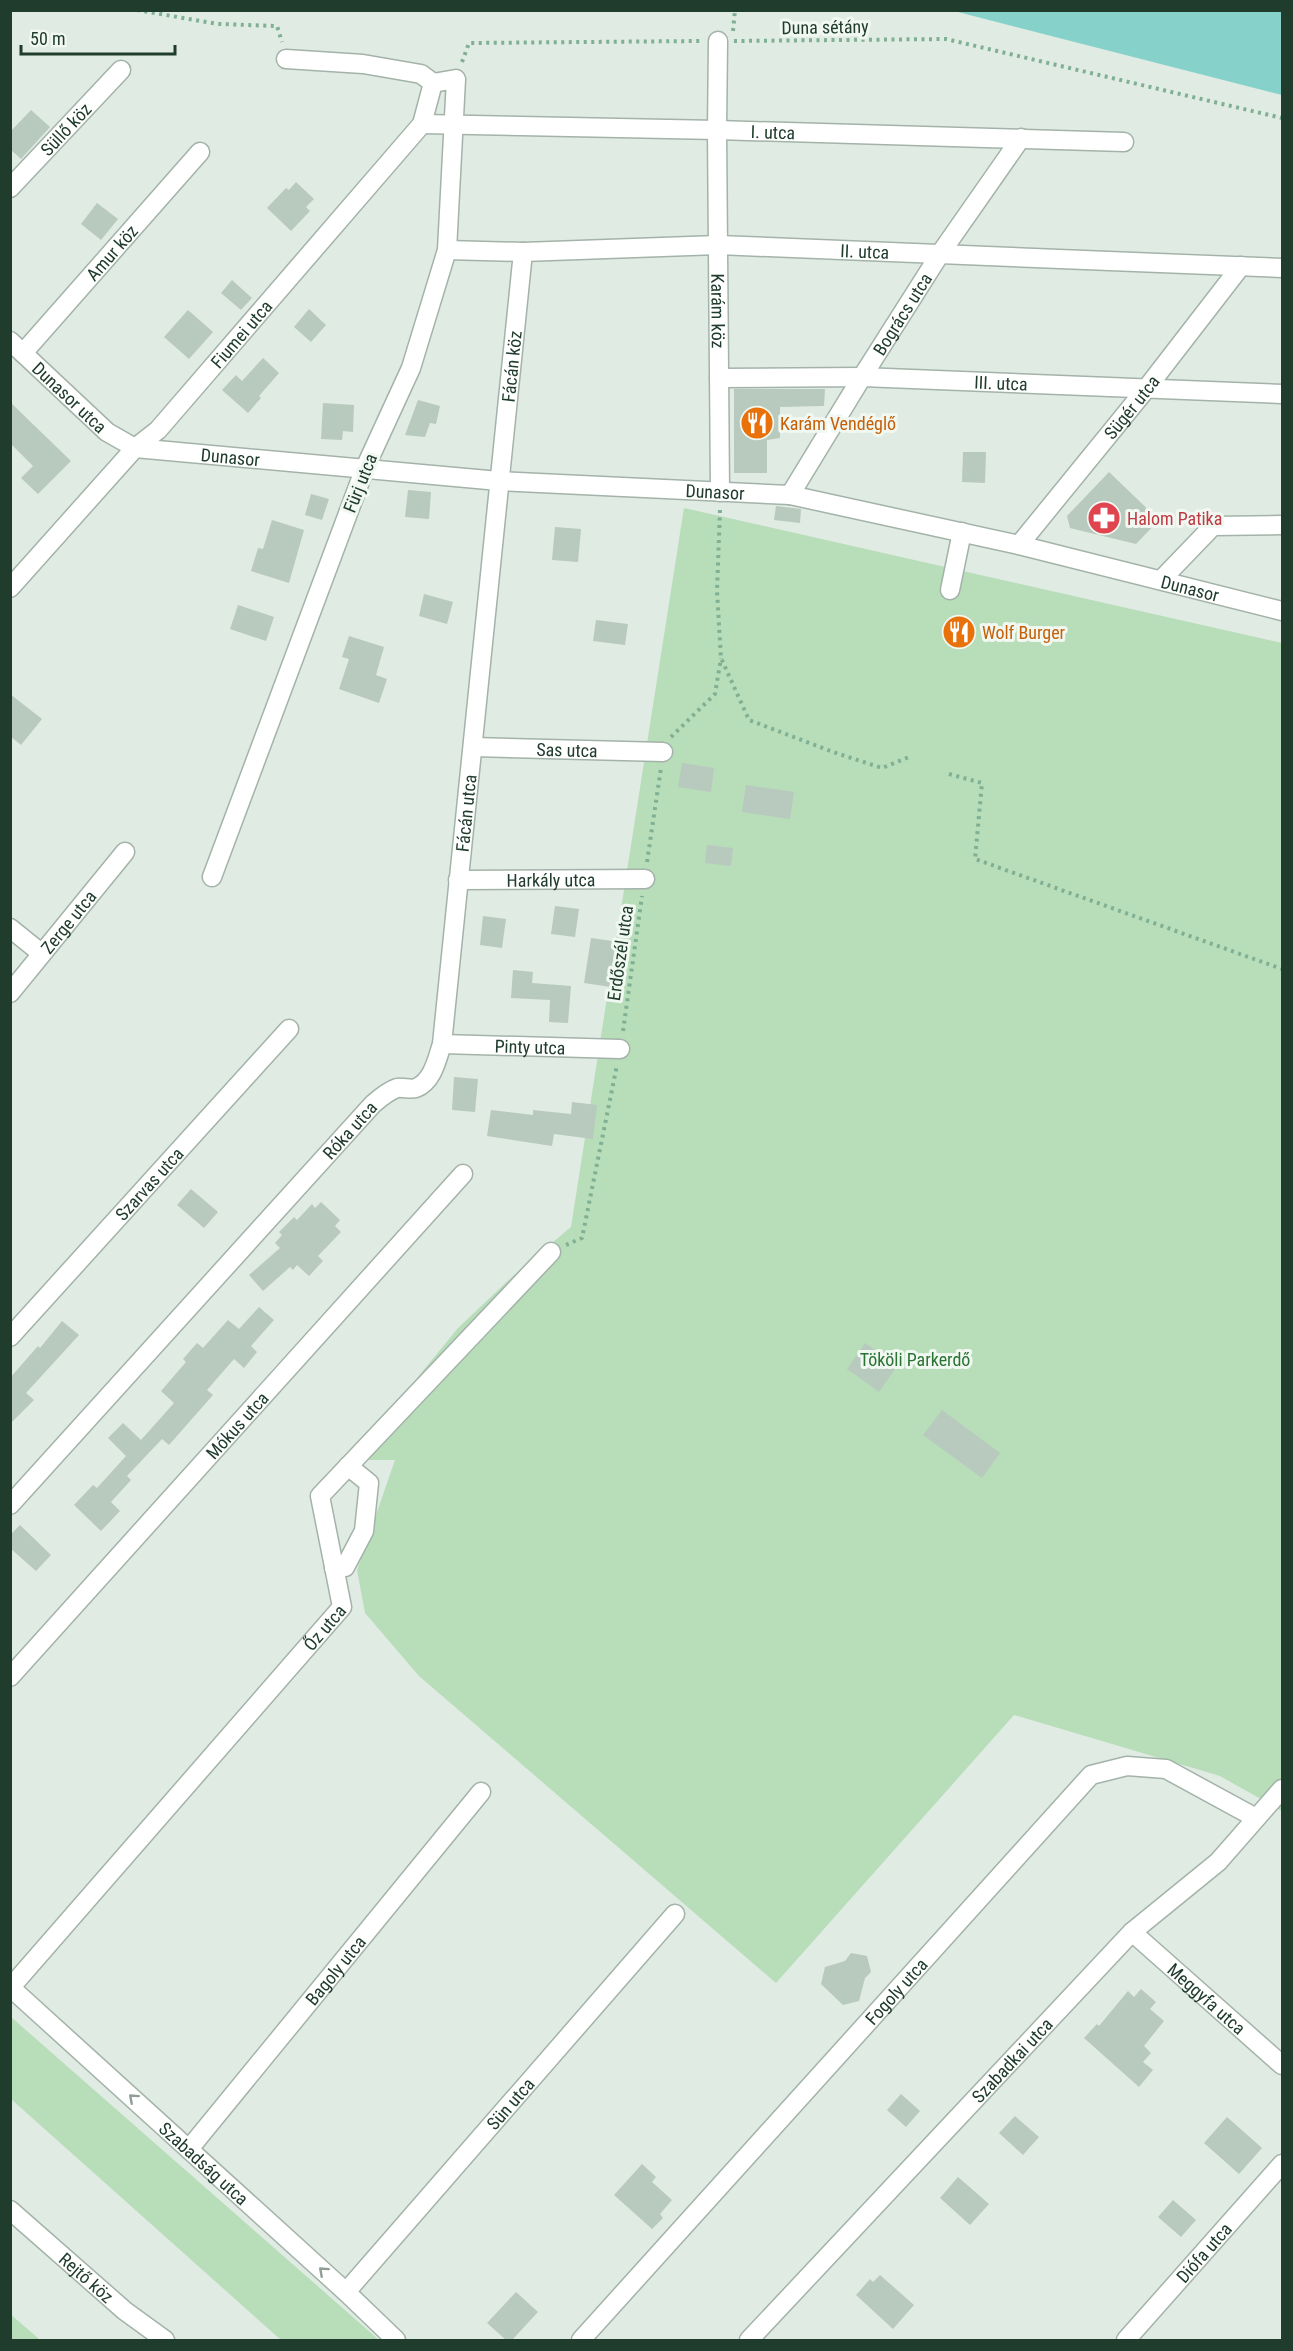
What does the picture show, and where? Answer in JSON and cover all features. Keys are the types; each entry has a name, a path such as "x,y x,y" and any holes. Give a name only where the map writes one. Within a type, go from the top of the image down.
{"street":[{"name":"Karám köz","path":"720,492 717,130 725,41"},
{"path":"286,59 363,64 421,74 434,83 456,79"},
{"name":"Süllő köz","path":"10,188 121,70"},
{"name":"Fürj utca","path":"212,877 365,468 411,368 447,250 456,79"},
{"name":"Fiumei utca","path":"10,588 135,448 158,430 422,124 434,83"},
{"name":"I. utca","path":"422,124 1124,142"},
{"name":"Bogrács utca","path":"790,495 940,254 1021,138"},
{"name":"Amur köz","path":"17,347 200,152"},
{"name":"II. utca","path":"447,250 523,252 718,245 1282,268"},
{"name":"Fácán köz","path":"499,481 523,252"},
{"name":"Sügér utca","path":"1019,545 1241,266"},
{"name":"Dunasor utca","path":"17,347 107,432 135,448"},
{"name":"III. utca","path":"719,378 862,377 1282,394"},
{"name":"Dunasor","path":"135,448 499,481 790,495 1019,545 1282,611"},
{"name":"Fácán utca","path":"374,1104 397,1088 416,1088 427,1080 442,1044 499,481"},
{"path":"1161,580 1213,526 1282,525"},
{"path":"950,590 962,532"},
{"name":"Sas utca","path":"473,747 663,753"},
{"name":"Zerge utca","path":"10,993 124,852"},
{"name":"Harkály utca","path":"458,880 645,879"},
{"path":"10,928 41,953"},
{"name":"Szarvas utca","path":"10,1337 289,1029"},
{"name":"Pinty utca","path":"442,1044 620,1049"},
{"name":"Róka utca","path":"10,1499 370,1101 374,1104 10,1506"},
{"name":"Mókus utca","path":"10,1677 463,1174"},
{"name":"Őz utca","path":"11,1987 342,1607 320,1496 551,1252"},
{"path":"334,1568 345,1567 363,1531 369,1484 348,1466"},
{"name":"Fogoly utca","path":"581,2340 1091,1775 1127,1766 1166,1769 1256,1818"},
{"name":"Szabadkai utca","path":"749,2340 1132,1932 1218,1862 1282,1789"},
{"name":"Bagoly utca","path":"189,2149 481,1792"},
{"name":"Sün utca","path":"346,2292 675,1914"},
{"name":"Meggyfa utca","path":"1132,1932 1282,2065"},
{"name":"Szabadság utca","path":"11,1987 396,2340"},
{"name":"Diófa utca","path":"1126,2340 1282,2164"},
{"name":"Rejtő köz","path":"10,2210 125,2311 165,2340"}],"path":[{"path":"137,10 218,24 277,26"},
{"path":"725,41 735,10"},
{"name":"Duna sétány","path":"456,79 469,44 946,39 1282,118"},
{"path":"720,492 717,591 721,658 749,720 832,752 882,768 909,757"},
{"name":"Erdőszél utca","path":"551,1252 582,1238 620,1049 665,743 715,694 721,658"},
{"path":"949,774 982,783 975,859 1282,969"}],"green space":[{"name":"Tököli Parkerdő","path":"684,508 1282,643 1282,1811 1220,1776 1014,1715 776,1983 419,1676 365,1613 357,1570 395,1460 350,1460 458,1328 514,1275 571,1227"},
{"path":"11,2017 379,2340 281,2340 11,2099"},
{"path":"10,2314 38,2338 40,2340 11,2340"}],"water":[{"path":"954,11 1282,11 1282,95"}],"building":[{"path":"31,110 50,127 21,159 10,149 10,132"},
{"path":"296,182 314,199 306,207 310,211 291,231 267,208 286,188 289,190"},
{"path":"97,203 118,219 101,240 81,224"},
{"path":"232,280 252,298 241,310 221,293"},
{"path":"309,309 326,325 311,342 294,327"},
{"path":"188,310 213,332 189,359 164,337"},
{"path":"263,358 279,373 248,413 222,390 236,375 242,381"},
{"name":"Karám Vendéglő","path":"734,389 825,389 824,406 780,407 780,438 767,440 767,473 734,473"},
{"path":"418,400 440,406 436,424 430,423 425,437 405,435"},
{"path":"10,402 71,461 38,494 21,478 33,466 10,443"},
{"path":"323,403 354,405 353,432 343,431 342,440 321,439"},
{"path":"963,452 986,452 985,483 962,482"},
{"path":"1109,472 1159,520 1136,544 1070,528 1067,516"},
{"path":"408,490 431,492 429,519 405,517"},
{"path":"311,494 329,499 322,520 305,515"},
{"path":"776,506 801,509 800,523 774,520"},
{"path":"272,520 304,530 289,583 251,571 258,548 263,549"},
{"path":"555,527 581,529 578,562 552,560"},
{"path":"424,594 453,602 447,624 419,616"},
{"path":"238,605 274,617 266,641 230,629"},
{"path":"596,620 628,624 625,645 593,641"},
{"path":"349,636 384,647 376,675 387,679 379,703 339,689 349,659 342,657"},
{"path":"10,694 42,719 21,745 10,736"},
{"path":"682,763 714,768 711,792 678,787"},
{"path":"746,785 794,792 790,819 742,812"},
{"path":"707,845 733,848 731,866 705,863"},
{"path":"555,906 579,909 575,937 551,934"},
{"path":"483,916 506,919 502,948 480,945"},
{"path":"591,938 619,942 611,987 584,983"},
{"path":"513,970 533,972 532,983 571,986 568,1023 549,1022 550,1000 511,998"},
{"path":"454,1077 478,1079 475,1112 452,1110"},
{"path":"572,1102 597,1105 593,1139 554,1134 552,1146 487,1136 491,1110 533,1115 533,1110 571,1114"},
{"path":"191,1189 218,1212 204,1228 177,1205"},
{"path":"321,1202 340,1220 335,1226 341,1232 318,1256 323,1261 309,1276 297,1265 293,1270 290,1267 263,1291 249,1275 280,1248 275,1243 282,1235 279,1232 294,1217 297,1220 312,1204 315,1208"},
{"path":"259,1307 274,1320 251,1346 257,1352 244,1368 234,1359 207,1390 213,1395 169,1445 162,1439 127,1476 131,1480 111,1502 120,1511 101,1531 74,1505 93,1485 97,1488 126,1456 108,1438 123,1423 141,1440 174,1403 161,1391 186,1362 183,1359 197,1343 203,1348 228,1320 239,1329"},
{"path":"62,1321 79,1335 26,1393 34,1400 10,1424 10,1378 38,1346 40,1348"},
{"path":"865,1343 897,1366 879,1392 847,1369"},
{"path":"942,1410 1000,1453 982,1478 923,1435"},
{"path":"20,1525 51,1555 36,1571 10,1548 10,1535"},
{"path":"851,1953 867,1956 871,1972 865,1978 859,2001 843,2005 821,1984 825,1967 845,1961"},
{"path":"1141,1989 1156,2002 1150,2009 1164,2021 1144,2046 1151,2053 1143,2062 1153,2070 1139,2087 1084,2038 1097,2024 1099,2026 1128,1991 1134,1997"},
{"path":"901,2094 920,2111 906,2127 887,2110"},
{"path":"1015,2116 1039,2137 1023,2155 999,2133"},
{"path":"1227,2117 1262,2148 1239,2174 1204,2143"},
{"path":"642,2164 656,2177 652,2182 672,2200 660,2214 663,2218 652,2229 614,2195"},
{"path":"958,2177 989,2204 970,2225 940,2198"},
{"path":"1173,2200 1196,2220 1181,2237 1158,2217"},
{"path":"880,2275 914,2305 893,2329 856,2295 870,2279 873,2282"},
{"path":"516,2292 538,2312 512,2340 506,2340 487,2323"}],"place":[{"name":"Karám Vendéglő","path":"757,423"},
{"name":"Halom Patika","path":"1104,518"},
{"name":"Wolf Burger","path":"959,632"}]}
